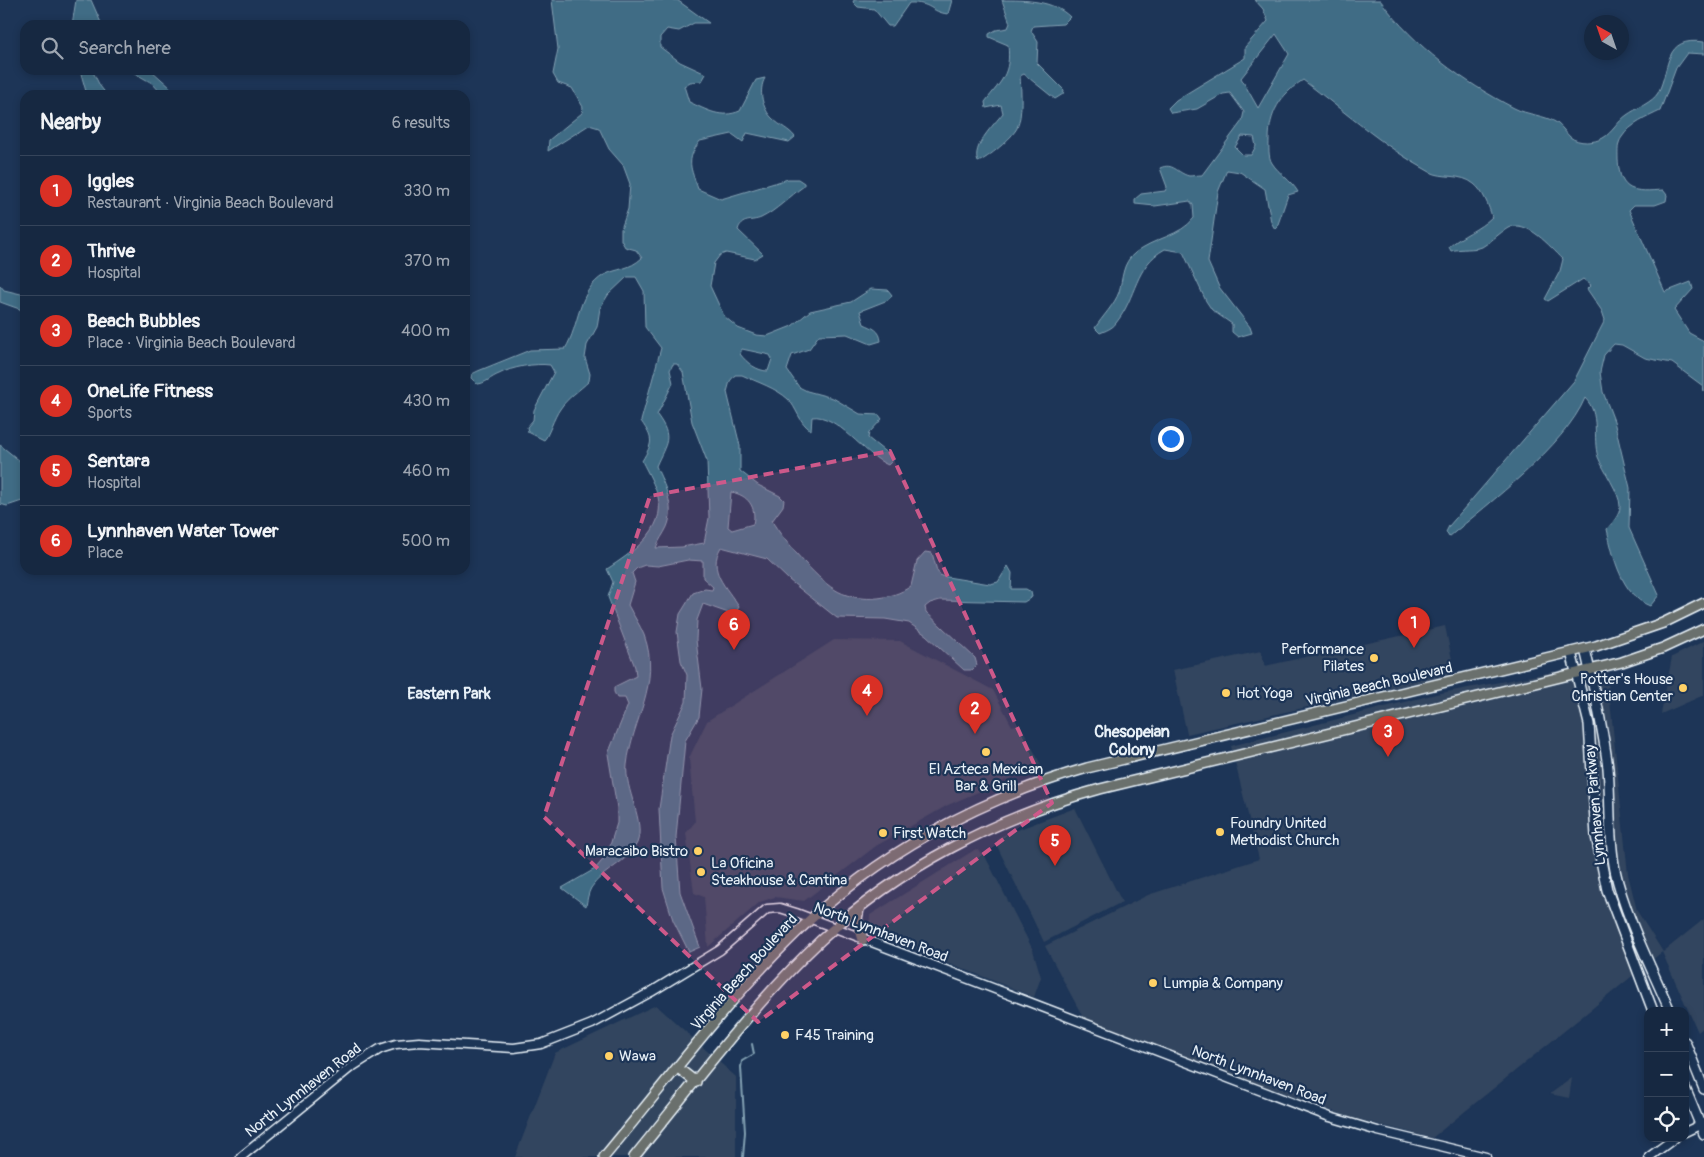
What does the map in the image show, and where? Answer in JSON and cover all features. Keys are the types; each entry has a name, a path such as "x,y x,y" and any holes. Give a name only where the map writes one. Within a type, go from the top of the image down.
{"main road":[{"name":"Virginia Beach Boulevard","path":"604,1157 757,974 811,920 848,888 916,841 970,812 1040,782 1153,751 1585,649 1647,629 1704,603"},
{"path":"634,1157 778,984 834,928 912,871 965,840 1003,822 1062,799 1158,774 1590,672 1645,655 1704,629"},
{"name":"Lynnhaven Parkway","path":"1585,649 1608,769 1612,850 1616,875 1639,938 1668,1007"},
{"name":"Lynnhaven Parkway","path":"1571,652 1589,724 1596,836 1607,890 1651,1007"},
{"path":"859,909 857,919 863,940"},
{"path":"1689,1052 1704,1089"},
{"path":"678,1068 696,1082"},
{"path":"1689,1096 1702,1124 1704,1134"}],"street":[{"name":"North Lynnhaven Road","path":"241,1157 350,1068 380,1049 396,1044 420,1042 514,1048 541,1044 592,1024 657,988 726,946 767,909 780,908 1330,1117 1486,1157"},
{"path":"1689,1130 1702,1124"},
{"path":"1648,1157 1669,1142"}],"highlighted area":[{"path":"890,451 1052,803 758,1022 544,817 650,496"}],"shaded area":[{"path":"76,0 91,0 100,20 73,20"},
{"path":"552,0 677,0 709,23 694,23 679,31 667,29 660,37 660,47 680,62 706,74 702,81 690,82 684,86 689,102 720,114 740,111 756,80 765,78 762,88 762,99 766,110 773,119 795,137 789,142 747,133 743,142 732,134 700,141 691,159 692,170 698,189 721,199 788,179 798,179 804,183 804,186 772,211 761,218 744,222 739,226 738,230 763,254 755,259 726,253 720,255 714,263 710,286 724,316 738,328 756,335 767,336 792,326 810,311 851,302 871,289 888,290 892,295 888,300 860,311 864,324 878,332 881,341 871,344 847,334 819,335 809,349 792,355 787,370 799,387 807,391 833,398 860,414 879,415 882,419 869,433 868,438 894,459 888,465 879,460 831,421 812,417 811,430 788,399 772,388 742,375 735,375 730,381 727,392 740,446 740,471 758,485 784,500 783,506 772,521 792,548 827,584 852,597 883,597 903,591 911,586 917,561 925,552 932,553 937,571 941,576 990,584 998,582 1008,566 1012,573 1011,589 1026,589 1031,592 1032,597 1024,602 940,600 930,603 925,607 926,612 975,658 977,665 972,670 964,670 926,635 909,623 885,619 837,618 789,580 767,559 721,547 717,556 717,571 739,607 734,615 703,604 697,620 696,640 702,689 699,717 685,741 676,837 680,892 700,947 689,952 673,920 663,888 659,809 670,735 686,702 687,675 681,661 677,632 680,614 693,593 705,589 712,590 713,587 703,578 703,561 688,560 658,566 645,565 637,568 632,573 635,582 628,605 644,635 649,653 650,670 648,686 634,732 627,765 629,785 639,825 637,843 628,856 602,876 591,888 586,906 562,888 595,869 607,855 617,823 617,808 608,754 628,705 625,698 617,698 614,687 636,676 635,667 608,597 613,582 607,569 644,540 657,520 659,509 655,488 642,461 650,445 650,437 641,421 661,348 645,327 644,291 636,277 627,277 608,295 600,308 597,327 587,345 585,358 590,374 589,381 563,405 544,440 528,432 527,427 533,420 534,410 554,372 550,365 531,365 517,368 496,375 480,384 477,384 471,378 472,374 478,371 530,350 565,349 584,299 595,282 604,275 628,267 642,258 636,250 625,247 621,240 621,229 628,209 630,184 623,165 609,149 599,128 589,125 548,151 549,140 582,113 583,107 572,88 558,83 553,74 558,49","holes":["742,349 770,355 772,359 768,371 760,370 749,363 740,354","673,364 677,364 683,372 692,422 707,461 709,518 704,543 682,547 656,548 667,527 670,511 668,496 656,466 667,440 665,429 657,415 673,383 670,370","731,492 742,496 750,503 754,512 754,518 753,524 732,530 728,527"]},
{"path":"854,0 952,0 948,14 922,4 909,3 893,26 888,26 874,9 858,7 853,2"},
{"path":"1002,0 1047,4 1063,11 1070,17 1063,24 1033,26 1031,31 1038,42 1037,63 1064,90 1063,94 1055,99 1024,74 1020,76 1021,110 1017,128 999,147 978,162 977,156 980,143 1003,113 1001,105 986,108 985,102 1007,70 1008,45 989,37 989,34 996,30 1008,28 1010,23"},
{"path":"1255,0 1380,0 1409,33 1458,75 1514,108 1552,120 1570,137 1582,142 1591,142 1603,138 1630,113 1656,96 1670,56 1681,44 1691,41 1704,42 1704,54 1687,53 1676,68 1660,111 1640,121 1625,132 1620,139 1618,148 1619,171 1626,185 1644,191 1663,190 1667,195 1666,201 1655,205 1634,205 1629,210 1665,292 1691,282 1693,289 1674,310 1689,333 1704,341 1704,391 1703,386 1672,363 1645,358 1622,345 1614,344 1604,355 1600,372 1603,392 1614,421 1630,488 1629,528 1659,595 1650,606 1640,601 1625,584 1612,551 1607,529 1616,518 1620,506 1614,488 1598,457 1595,418 1590,404 1585,398 1575,416 1544,454 1525,473 1449,537 1446,532 1449,526 1574,381 1605,320 1602,311 1587,289 1591,285 1583,279 1548,301 1545,299 1560,271 1563,259 1545,241 1530,230 1515,226 1508,228 1482,247 1451,251 1449,247 1492,217 1485,199 1477,187 1463,178 1435,174 1413,162 1380,140 1303,80 1282,98 1271,121 1269,155 1271,161 1298,192 1288,195 1277,227 1275,229 1271,222 1265,189 1240,172 1227,170 1218,192 1208,262 1219,287 1250,327 1252,333 1238,337 1232,332 1232,324 1212,310 1206,301 1183,252 1165,249 1147,264 1141,273 1123,313 1115,325 1100,333 1095,328 1117,297 1125,266 1131,257 1142,248 1182,229 1194,218 1193,205 1190,201 1155,206 1135,204 1135,199 1141,194 1165,191 1167,187 1160,168 1164,166 1172,167 1189,176 1202,175 1242,121 1244,112 1230,93 1223,94 1197,109 1171,113 1168,108 1176,100 1245,58 1245,47 1268,21 1263,9","holes":["1276,34 1289,54 1258,108 1241,78","1242,136 1254,137 1256,146 1251,155 1243,155 1235,147"]},
{"path":"81,75 94,75 103,90 86,90"},
{"path":"138,75 157,75 172,90 158,90 152,83"},
{"path":"0,285 4,290 20,294 20,309 0,302"},
{"path":"0,445 20,461 20,502 7,506 0,504"},
{"path":"1445,626 1455,674 1187,734 1173,670 1261,651 1265,666"},
{"path":"834,640 900,641 993,690 1012,726 1020,724 1041,765 948,805 876,846 804,901 775,897 760,902 708,947 704,897 694,893 686,833 695,822 689,758 707,721"},
{"path":"1704,641 1704,695 1661,714 1672,657"},
{"path":"1606,662 1628,874 1637,911 1663,952 1704,919 1704,1027 1698,1032 1689,1012 1689,1007 1687,1007 1662,952 1432,1138 1349,1117 1085,1021 1045,946 1148,895 1259,859 1231,746 1436,694"},
{"path":"1075,808 1122,902 1044,942 996,844 999,837"},
{"path":"976,849 985,856 1033,950 1041,977 1034,997 869,931 870,915"},
{"path":"656,1005 736,1077 736,1157 515,1157 555,1053"},
{"path":"1572,1078 1569,1098 1550,1094"}],"waterway":[{"path":"743,1157 745,1132 741,1067 742,1061 754,1054 752,1044"}],"place":[{"name":"Iggles","path":"1414,648"},
{"name":"Lynnhaven Water Tower","path":"734,650"},
{"name":"Performance Pilates","path":"1374,658"},
{"name":"Potter's House Christian Center","path":"1683,688"},
{"name":"Hot Yoga","path":"1226,693"},
{"name":"OneLife Fitness","path":"867,716"},
{"name":"Thrive","path":"975,734"},
{"name":"El Azteca Mexican Bar & Grill","path":"986,752"},
{"name":"Beach Bubbles","path":"1388,757"},
{"name":"Foundry United Methodist Church","path":"1220,832"},
{"name":"First Watch","path":"883,833"},
{"name":"Maracaibo Bistro","path":"698,851"},
{"name":"Sentara","path":"1055,866"},
{"name":"La Oficina Steakhouse & Cantina","path":"701,872"},
{"name":"Lumpia & Company","path":"1153,983"},
{"name":"F45 Training","path":"785,1035"},
{"name":"Wawa","path":"609,1056"}],"district":[{"name":"Eastern Park","path":"449,693"},
{"name":"Chesopeian Colony","path":"1132,740"}]}
